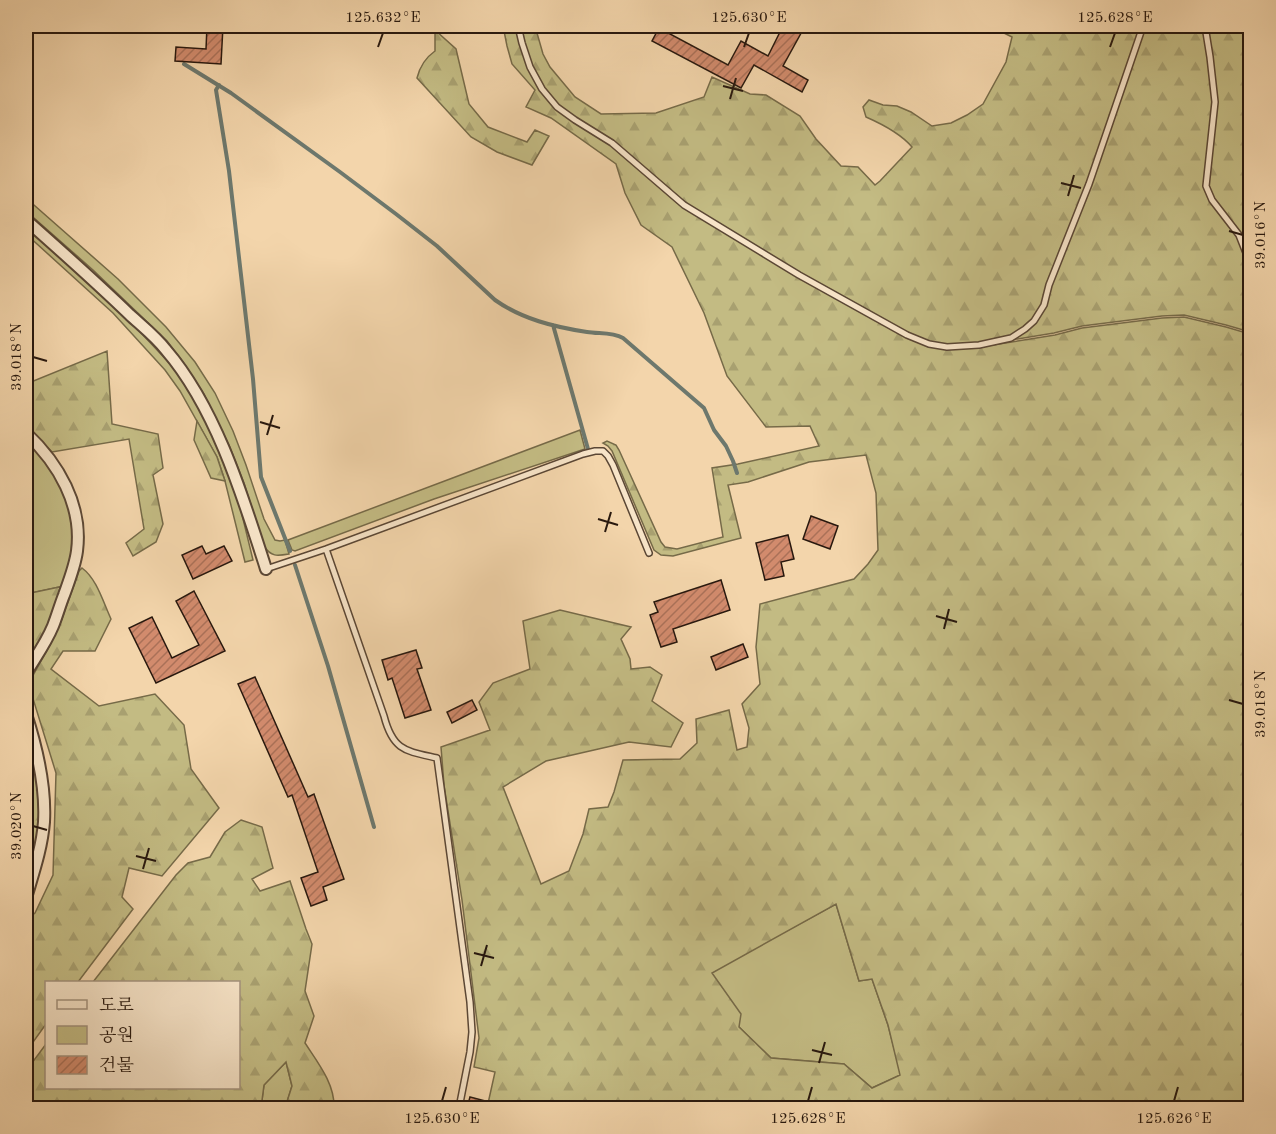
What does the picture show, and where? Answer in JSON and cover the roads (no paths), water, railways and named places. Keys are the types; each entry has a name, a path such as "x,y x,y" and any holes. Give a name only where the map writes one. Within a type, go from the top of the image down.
{"street":[{"path":"26,220 100,286 166,350 191,384 209,417 241,493 266,569"},
{"path":"26,433 63,479 75,515 78,533 73,568 53,626 26,674"},
{"path":"26,714 38,759 44,794 44,824 26,898"}],"lane":[{"path":"35,26 84,30"},
{"path":"518,26 530,67 557,107 612,143 684,205 799,275 907,335 929,344 946,347 979,345 1011,338 1030,325 1044,305 1049,285 1089,184 1143,26"},
{"path":"1205,26 1215,102 1206,186 1212,200 1239,235 1251,263"},
{"path":"266,569 595,451 603,451 613,465 649,553"},
{"path":"326,549 388,733 399,746 415,753 438,758 472,1032 459,1108"}],"waterway":[{"path":"184,64 231,93 396,214 437,246 505,307 562,328 623,338 704,408 714,430 726,446 737,473"},
{"path":"219,85 216,90 229,171 253,379 261,477 290,551"},
{"path":"553,325 588,449"},
{"path":"295,565 328,666 374,827"}]}
